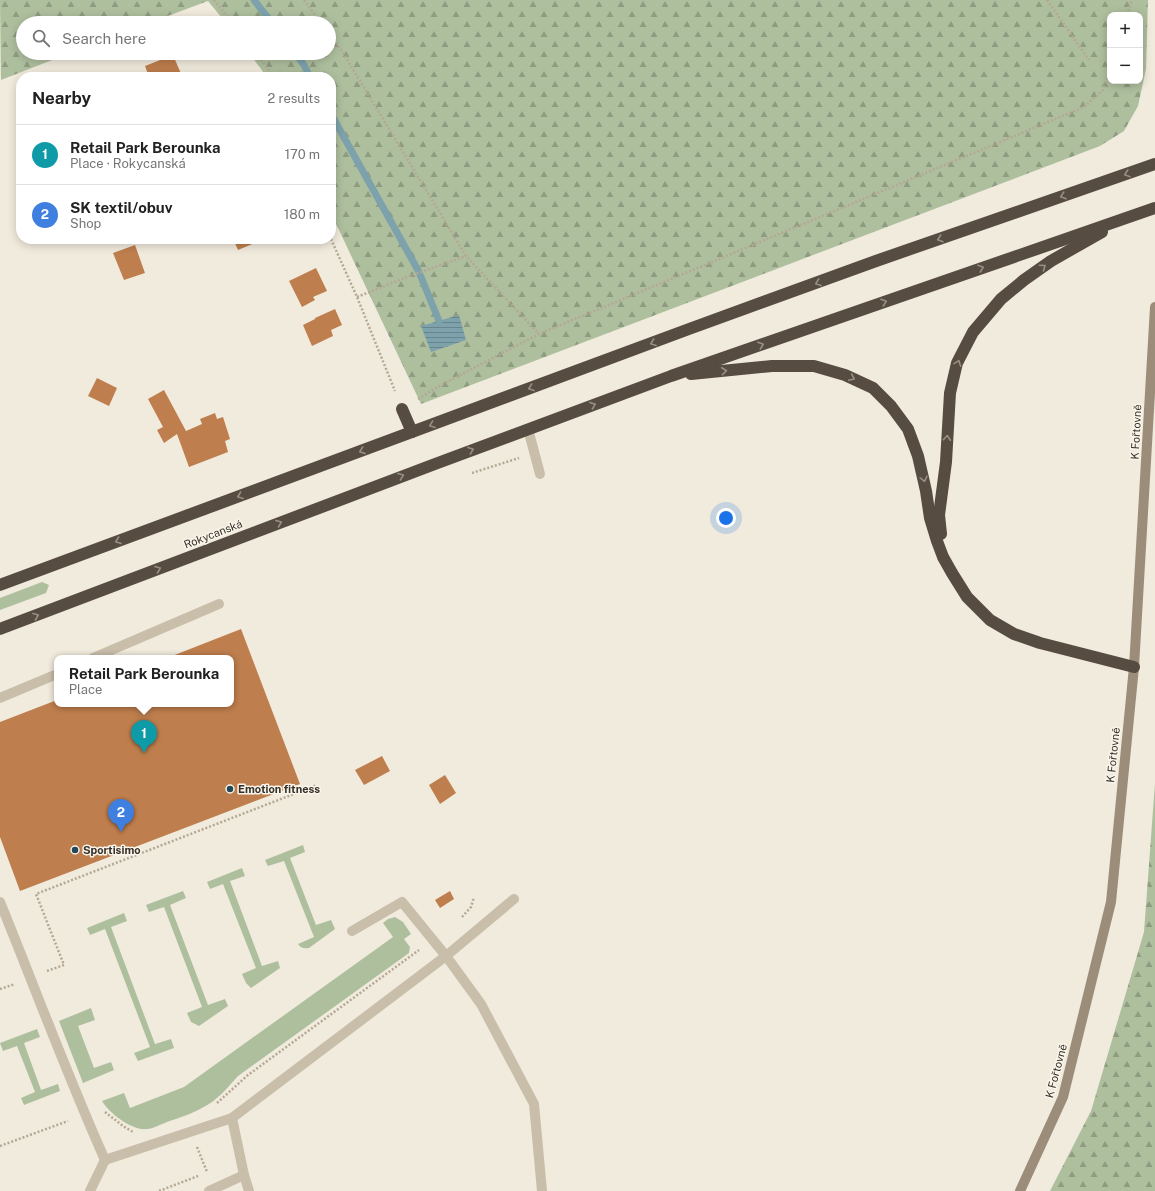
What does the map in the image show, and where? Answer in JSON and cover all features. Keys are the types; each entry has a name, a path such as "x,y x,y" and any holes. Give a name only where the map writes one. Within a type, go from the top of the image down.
{"highway":[{"path":"0,585 876,261 1155,164"},
{"path":"671,376 1079,240 1129,217 1155,208"},
{"path":"952,573 944,552 940,532 939,515 940,497 946,462 950,393 957,363 973,332 1001,299 1024,280 1079,240"},
{"path":"671,376 772,366 814,366 845,375 873,388 891,406 908,429 918,456 926,491 930,518 937,541 952,573 967,597 990,620 1014,634 1040,643 1134,667"},
{"name":"Rokycanská","path":"0,630 435,464 671,376"},
{"path":"402,408 412,432"}],"street":[{"name":"K Fořtovně","path":"1020,1191 1063,1097 1111,902 1134,667 1155,307"}],"lane":[{"path":"528,429 540,474"},
{"path":"100,655 219,604"},
{"path":"0,698 54,675"},
{"path":"90,1191 105,1160 232,1118 446,956 514,899"},
{"path":"0,902 85,1115 105,1160"},
{"path":"352,931 402,902 446,956 481,1004 534,1104 542,1191"},
{"path":"232,1118 244,1175 249,1191"},
{"path":"209,1191 244,1175"}],"path":[{"path":"214,0 227,16"},
{"path":"304,0 316,16"},
{"path":"1047,0 1089,60"},
{"path":"1128,12 1132,0"},
{"path":"336,43 466,256 538,334"},
{"path":"262,60 271,72"},
{"path":"333,244 357,297 402,408 443,384 538,334 1084,107 1103,90 1107,79"},
{"path":"357,297 430,268 466,256"},
{"path":"0,990 64,965 36,894 317,785"},
{"path":"459,921 471,907 474,897"},
{"path":"216,1104 248,1075 432,940"},
{"path":"0,1146 101,1109 123,1126 135,1133"}],"green space":[{"path":"0,0 1148,0 1146,69 1143,83 1143,12 1107,12 1107,84 1143,84 1138,106 1124,131 1100,146 421,404 336,224 336,72 263,72 254,60 336,60 336,16 220,16 208,1 168,16 16,16 16,60 52,60 21,72 16,72 16,74 1,80"},
{"path":"42,582 49,585 46,593 0,610 0,598"},
{"path":"1155,783 1155,1191 1050,1191 1091,1111 1144,932"},
{"path":"303,845 305,852 290,858 316,925 331,920 335,929 309,948 301,947 298,944 314,937 284,861 268,866 265,860"},
{"path":"242,868 245,876 230,881 262,966 278,961 280,968 251,988 246,983 242,974 256,968 223,884 210,889 207,882"},
{"path":"183,891 186,898 170,905 208,1005 225,999 228,1006 199,1026 191,1022 187,1013 202,1007 164,907 149,912 146,905"},
{"path":"124,913 127,921 111,927 155,1044 171,1039 174,1048 138,1061 134,1053 150,1047 105,929 90,935 87,928"},
{"path":"395,917 403,922 411,934 404,939 410,947 409,953 238,1076 221,1095 209,1104 189,1114 149,1129 141,1129 128,1124 115,1116 105,1106 102,1101 124,1093 130,1108 184,1087 393,937 383,923 388,919"},
{"path":"91,1008 95,1020 78,1026 94,1068 111,1062 114,1070 83,1083 59,1021"},
{"path":"37,1029 40,1037 24,1043 41,1090 58,1084 60,1091 24,1105 21,1098 35,1092 17,1046 3,1051 0,1043"}],"water":[{"path":"459,315 466,340 431,352 421,326"}],"building":[{"path":"160,60 175,60 180,72 147,72 145,66"},
{"path":"235,244 252,244 238,250"},
{"path":"135,245 145,273 124,280 113,253"},
{"path":"316,268 327,291 313,297 315,300 302,307 289,281"},
{"path":"335,309 342,325 331,330 333,336 312,346 303,325"},
{"path":"97,378 117,388 109,406 88,396"},
{"path":"164,390 186,431 202,424 200,419 215,413 217,419 223,417 230,439 225,441 228,452 189,467 177,434 164,443 157,430 163,427 148,399"},
{"path":"241,629 300,784 20,891 0,837 0,722 54,701 54,707 234,707 234,655 175,655"},
{"path":"382,756 390,771 364,785 355,770"},
{"path":"445,775 456,793 440,804 429,785"},
{"path":"450,891 454,899 440,908 435,900"}],"waterway":[{"path":"254,0 267,16"},
{"path":"300,60 308,72"},
{"path":"336,123 419,272 439,321"}],"place":[{"name":"Retail Park Berounka","path":"144,753"},
{"name":"Emotion fitness","path":"230,789"},
{"name":"SK textil/obuv","path":"121,832"},
{"name":"Sportisimo","path":"75,850"}]}
